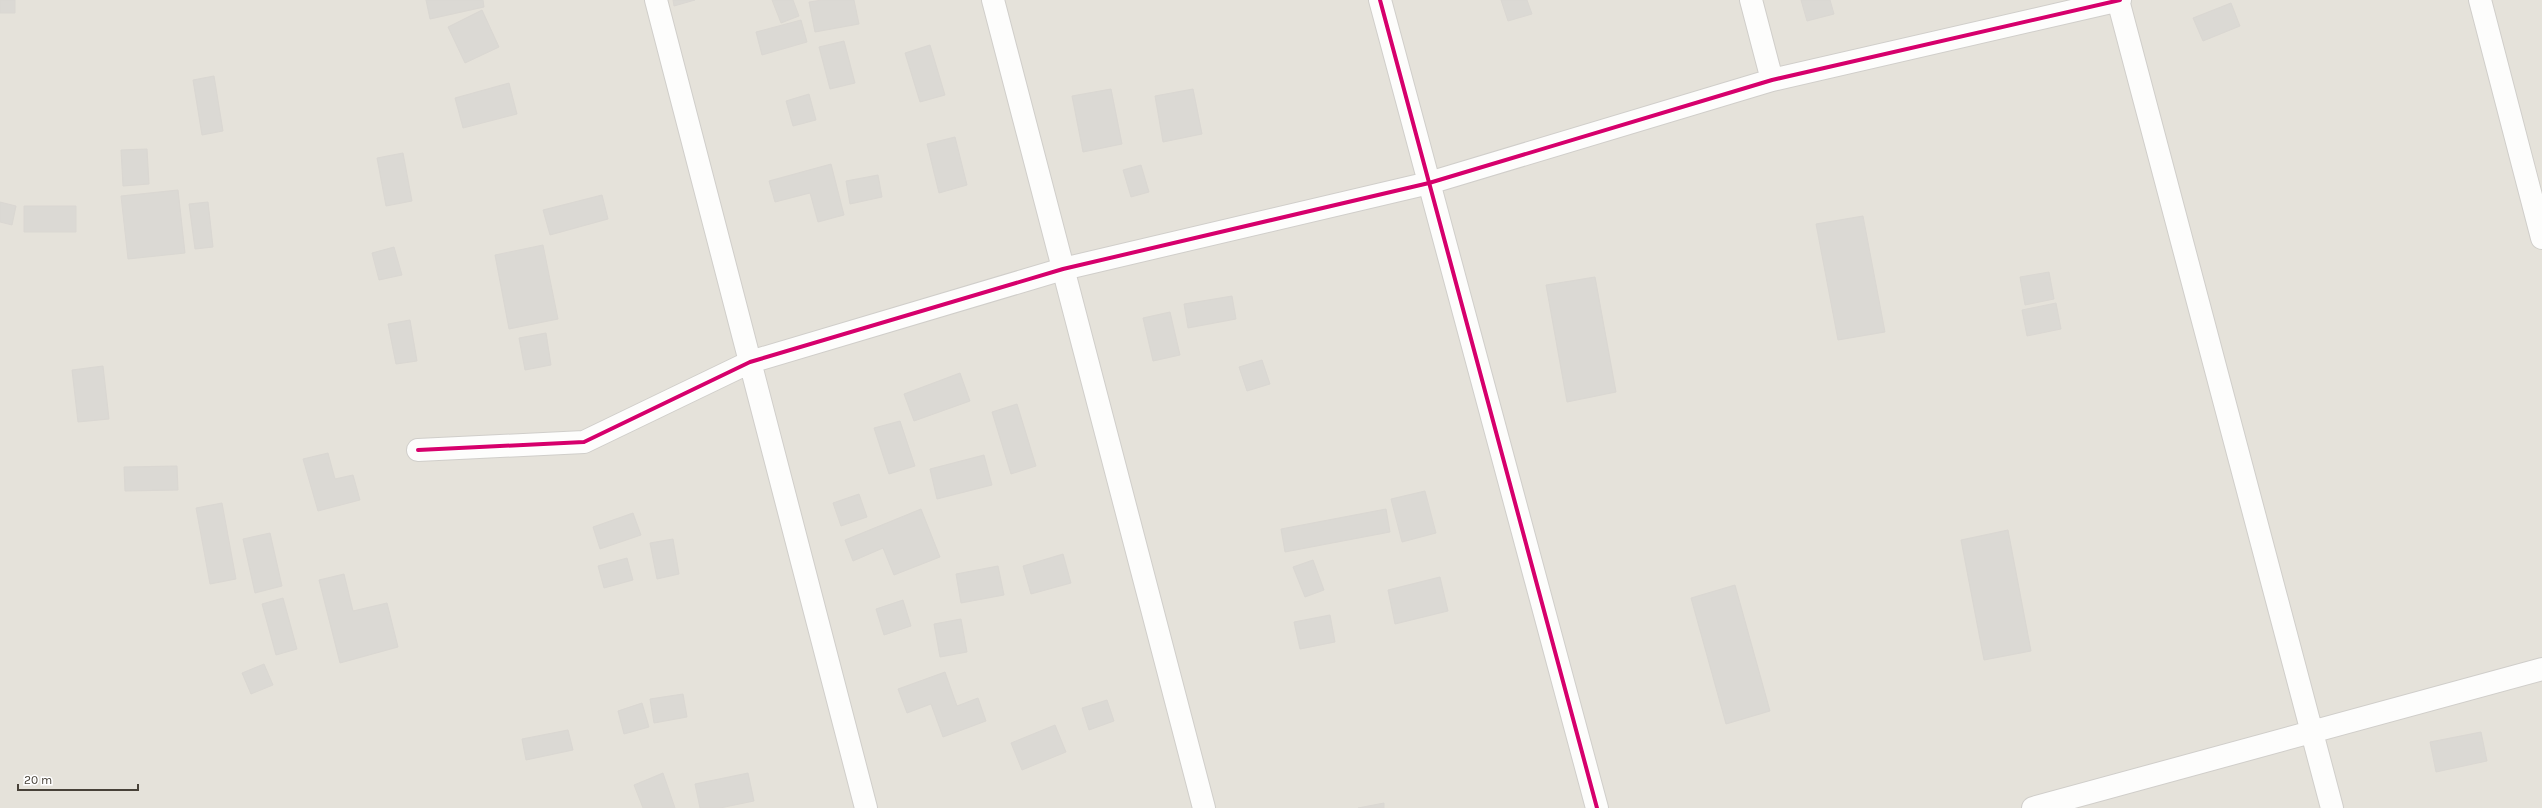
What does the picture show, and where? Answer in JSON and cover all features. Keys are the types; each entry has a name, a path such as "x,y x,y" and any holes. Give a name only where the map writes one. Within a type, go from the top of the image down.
{"street":[{"path":"656,0 866,808"},
{"path":"993,0 1204,808"},
{"path":"1380,0 1597,808"},
{"path":"1751,0 1772,80"},
{"path":"418,450 584,442 750,362 1063,268 1429,183 1772,80 2119,0 2332,808"},
{"path":"2480,0 2542,238"},
{"path":"2033,808 2542,669"}],"shaded area":[{"path":"0,0 2542,0 2542,808 0,808"}],"building":[{"path":"0,0 15,0 15,13 0,13"},
{"path":"426,0 483,0 484,7 430,19"},
{"path":"673,0 695,0 674,6"},
{"path":"772,0 793,0 799,16 781,23"},
{"path":"822,0 854,0 859,24 815,32 809,2"},
{"path":"1501,0 1527,0 1532,14 1508,21"},
{"path":"1801,0 1830,0 1834,14 1807,21"},
{"path":"2231,3 2240,26 2203,41 2193,18"},
{"path":"482,10 499,47 465,63 448,27"},
{"path":"801,20 807,42 762,55 756,32"},
{"path":"844,41 855,83 830,89 819,47"},
{"path":"930,45 945,95 920,102 905,53"},
{"path":"214,76 223,131 202,135 193,80"},
{"path":"509,83 517,114 463,128 455,98"},
{"path":"1111,89 1122,144 1083,152 1072,96"},
{"path":"1193,89 1202,134 1163,142 1155,96"},
{"path":"809,94 816,120 793,126 786,101"},
{"path":"955,137 967,185 939,193 927,144"},
{"path":"147,149 149,184 123,186 121,150"},
{"path":"403,153 412,201 386,206 377,158"},
{"path":"831,164 844,215 818,222 810,193 775,202 769,181"},
{"path":"1141,165 1149,192 1131,197 1123,170"},
{"path":"878,175 882,197 850,204 846,181"},
{"path":"178,190 185,253 128,259 121,196"},
{"path":"602,195 608,219 550,235 543,210"},
{"path":"0,202 16,206 12,225 0,222"},
{"path":"208,202 213,247 195,249 189,204"},
{"path":"24,206 76,206 76,232 24,232"},
{"path":"1863,216 1885,332 1838,340 1816,224"},
{"path":"543,245 558,319 509,329 495,255"},
{"path":"394,247 402,275 379,280 372,253"},
{"path":"2049,272 2054,299 2025,305 2020,277"},
{"path":"1595,277 1616,392 1567,402 1546,285"},
{"path":"1232,296 1236,319 1188,328 1184,304"},
{"path":"2056,303 2061,329 2027,336 2022,310"},
{"path":"1170,312 1180,355 1153,361 1143,318"},
{"path":"410,320 417,361 396,364 388,324"},
{"path":"546,333 551,365 525,370 519,338"},
{"path":"1262,360 1270,384 1247,391 1239,367"},
{"path":"103,366 109,419 78,422 72,370"},
{"path":"960,373 970,401 914,421 904,394"},
{"path":"1017,404 1036,466 1011,474 992,412"},
{"path":"900,421 915,466 889,474 874,428"},
{"path":"328,453 335,479 353,475 360,500 318,511 303,459"},
{"path":"984,455 992,485 937,499 930,469"},
{"path":"177,466 178,490 125,491 124,467"},
{"path":"1425,491 1436,533 1402,542 1391,499"},
{"path":"859,494 867,517 841,526 833,503"},
{"path":"222,503 236,579 210,584 196,508"},
{"path":"921,509 940,557 894,575 883,548 853,561 845,540"},
{"path":"1386,509 1390,532 1285,552 1281,529"},
{"path":"633,513 641,535 600,549 593,527"},
{"path":"2008,530 2031,651 1984,660 1961,540"},
{"path":"270,533 282,586 255,593 243,539"},
{"path":"673,539 679,574 657,579 650,543"},
{"path":"1063,554 1071,583 1031,594 1023,566"},
{"path":"627,558 633,580 604,588 598,566"},
{"path":"1313,560 1324,590 1305,597 1293,567"},
{"path":"998,566 1004,595 961,603 956,574"},
{"path":"344,574 353,611 387,603 398,647 340,663 319,580"},
{"path":"1440,577 1448,611 1395,624 1388,590"},
{"path":"1735,585 1770,711 1726,724 1691,598"},
{"path":"283,598 297,649 276,655 262,604"},
{"path":"903,600 911,626 884,635 876,609"},
{"path":"1330,615 1335,642 1300,649 1294,622"},
{"path":"961,619 967,652 940,657 934,624"},
{"path":"264,664 273,685 251,694 242,673"},
{"path":"945,672 957,706 978,698 986,721 943,737 931,704 907,713 898,689"},
{"path":"683,694 687,717 654,723 650,699"},
{"path":"1107,700 1114,721 1089,730 1082,708"},
{"path":"642,703 649,727 624,734 618,711"},
{"path":"1055,725 1066,752 1022,770 1011,743"},
{"path":"568,730 573,750 526,760 522,739"},
{"path":"2481,732 2487,761 2436,772 2430,742"},
{"path":"663,773 675,808 643,808 634,785"},
{"path":"748,773 754,801 720,808 700,808 695,784"},
{"path":"1384,803 1384,808 1358,808"}],"cycle path":[{"path":"1380,0 1597,808"},
{"path":"418,450 584,442 750,362 1063,269 1429,183 1772,80 2120,0"}]}
